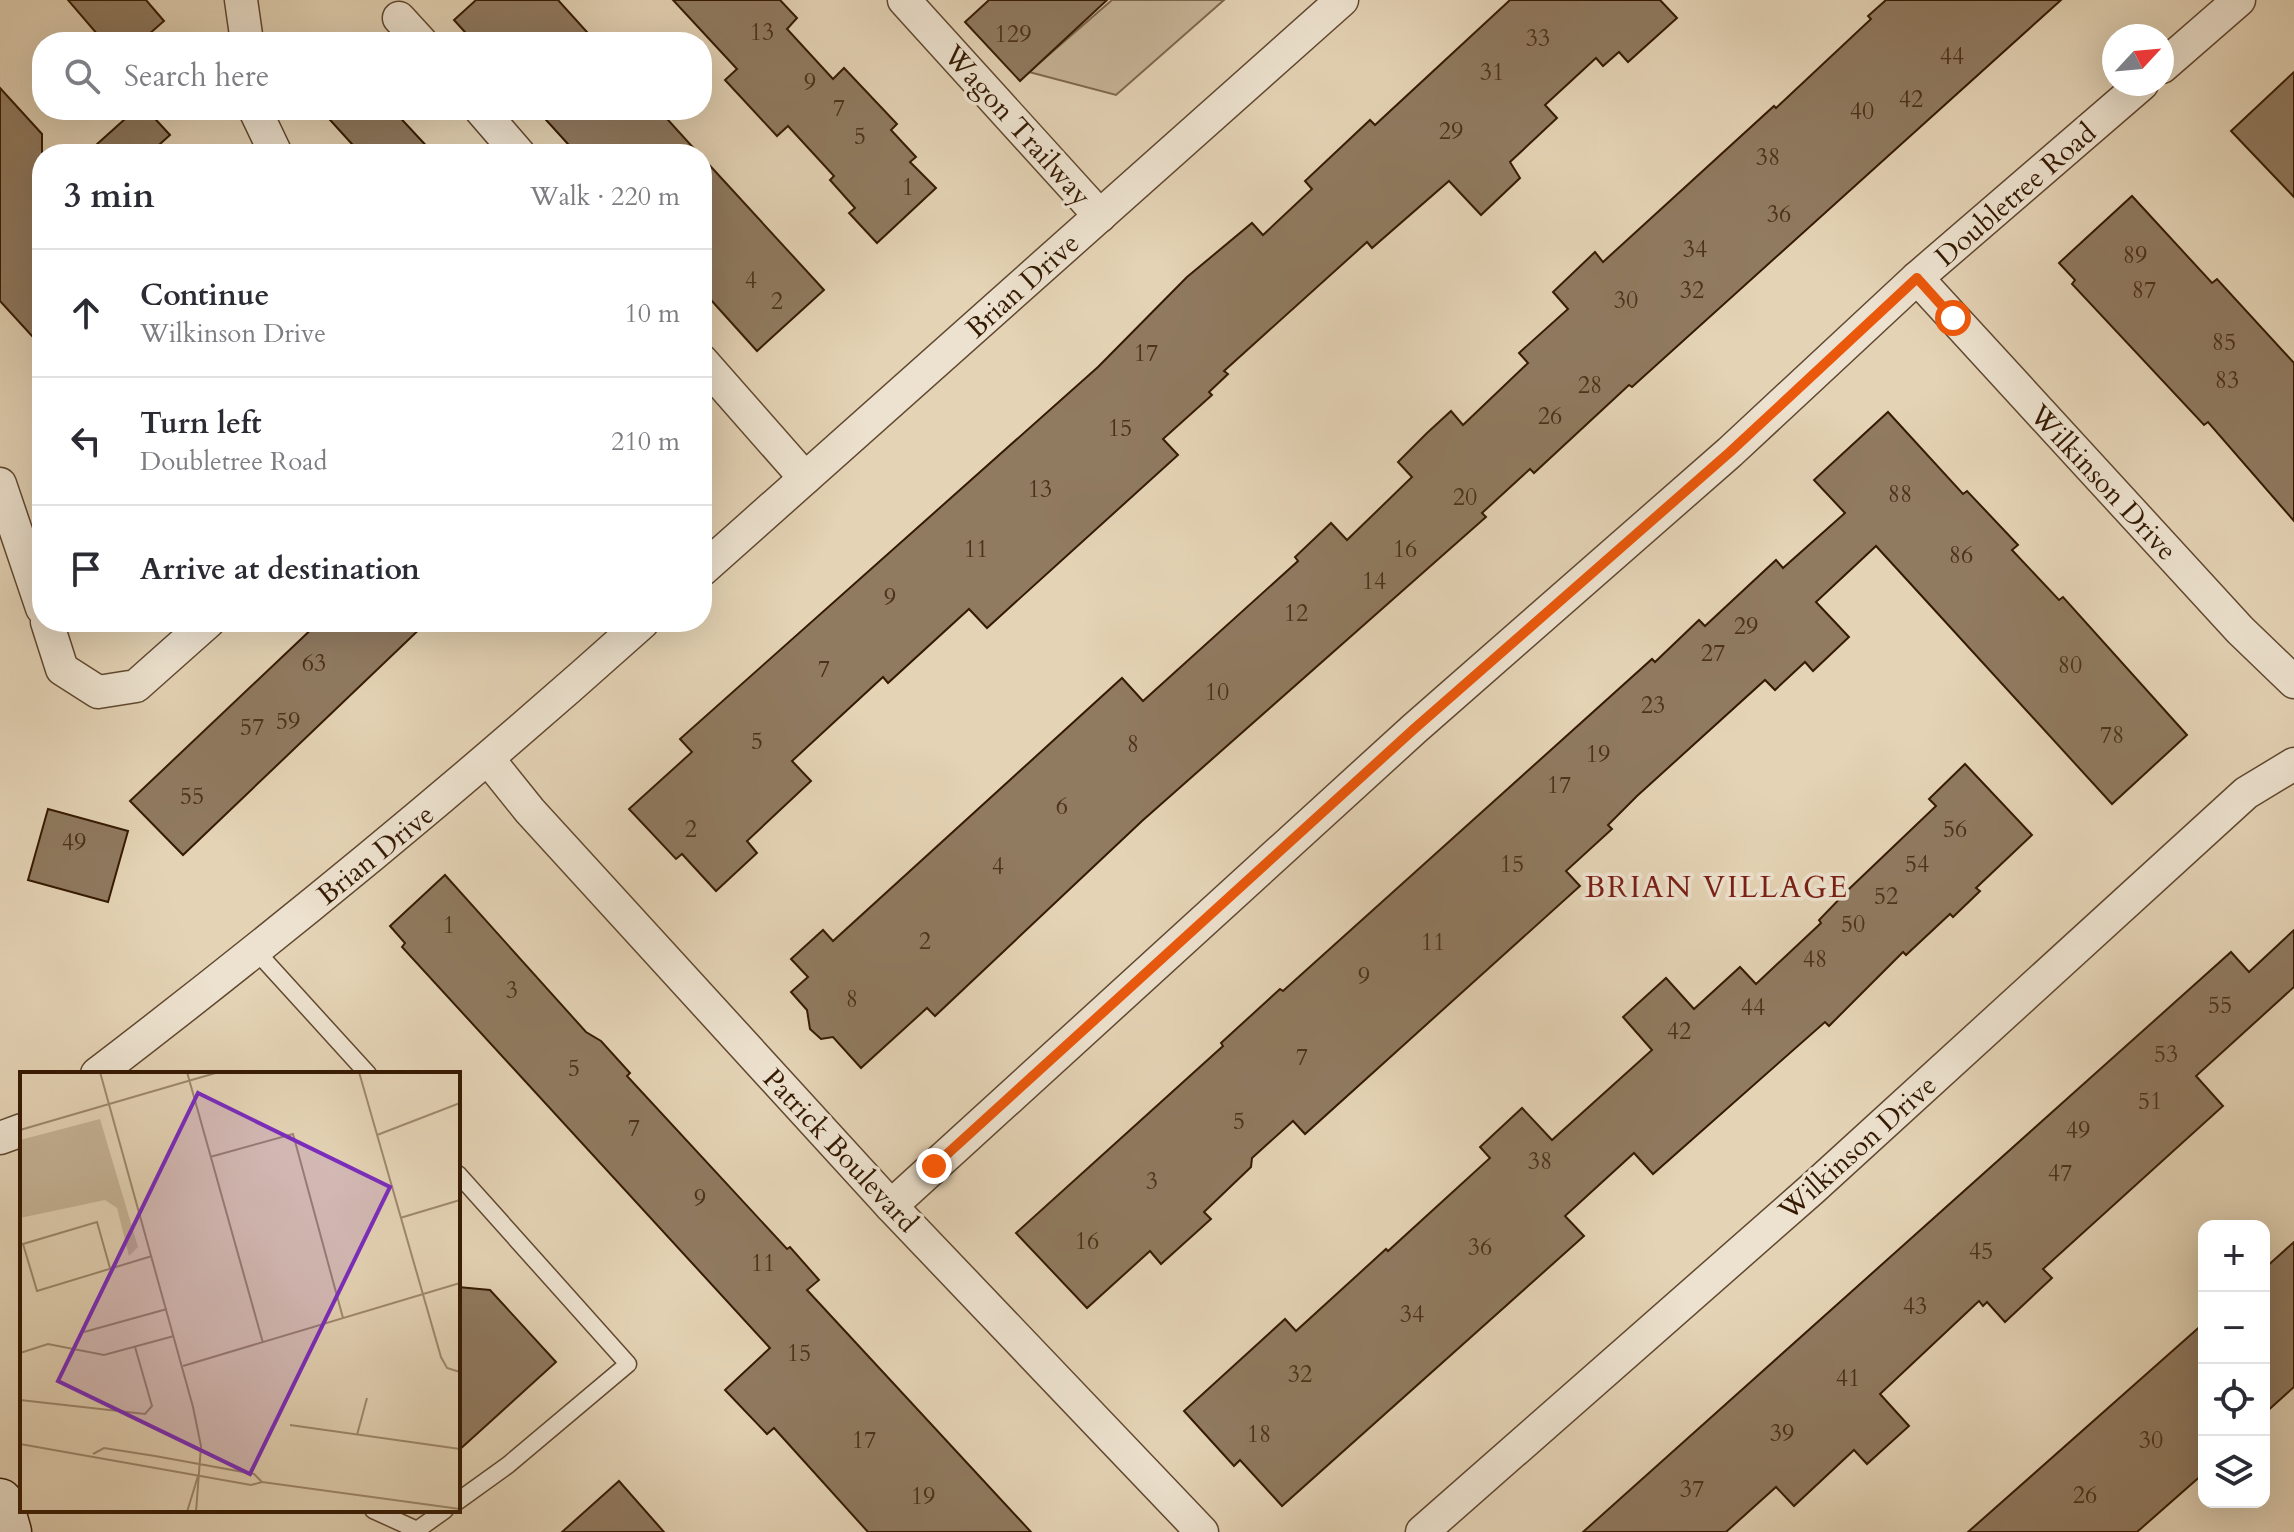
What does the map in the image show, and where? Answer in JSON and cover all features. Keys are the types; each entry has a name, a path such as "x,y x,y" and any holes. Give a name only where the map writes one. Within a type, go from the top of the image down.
{"main road":[{"path":"0,1501 9,1532"}],"street":[{"path":"241,0 246,32"},
{"name":"Wagon Trailway","path":"904,0 1100,216"},
{"name":"Brian Drive","path":"712,561 1342,0"},
{"path":"2174,57 2239,0"},
{"path":"399,18 412,32"},
{"name":"Doubletree Road","path":"891,1206 1414,729 1730,452 1917,278 2128,96"},
{"path":"260,120 271,144"},
{"path":"490,120 510,144"},
{"name":"Wilkinson Drive","path":"1917,278 2240,630 2294,682"},
{"path":"712,372 805,478"},
{"path":"0,484 32,578"},
{"path":"50,632 62,669 98,692 136,686 197,632"},
{"name":"Brian Drive","path":"100,1072 256,951 489,760 632,632"},
{"name":"Patrick Boulevard","path":"489,760 530,811 891,1206 1202,1532"},
{"name":"Wilkinson Drive","path":"1422,1532 1811,1190 2246,793 2294,764"},
{"path":"0,1138 20,1131"}],"lane":[{"path":"256,951 366,1072"},
{"path":"460,1176 628,1364 508,1465 460,1500"},
{"path":"377,1512 417,1530 442,1512"}],"shaded area":[{"path":"1112,0 1224,0 1116,95 1029,72"}],"building":[{"path":"68,0 146,0 164,21 151,32 95,32"},
{"path":"476,0 558,0 587,32 465,32 454,20"},
{"path":"673,0 780,0 797,18 787,29 833,79 844,68 897,124 891,130 916,157 910,162 936,188 877,243 849,213 855,208 830,180 834,176 788,126 777,136 725,80 737,69 712,42 712,32 703,32"},
{"path":"989,0 1107,0 1020,81 965,22"},
{"path":"1510,0 1660,0 1677,18 1628,62 1619,52 1603,66 1596,58 1545,105 1557,118 1510,162 1520,178 1481,215 1449,181 1372,248 1367,242 1224,371 1228,374 1209,392 1212,395 1163,439 1178,455 987,628 969,609 888,683 883,677 792,761 811,781 747,841 757,853 716,891 682,854 676,859 629,809 692,752 680,739 1098,367 1187,277 1252,223 1263,235 1312,189 1305,181 1370,120 1375,125"},
{"path":"1886,0 2061,0 1632,387 1629,385 1534,473 1530,469 1482,513 1486,517 1142,821 935,1016 927,1008 861,1068 833,1037 821,1039 810,1029 807,1010 791,992 808,977 791,959 823,930 833,941 1122,678 1143,701 1298,561 1295,557 1331,523 1347,540 1412,477 1398,462 1427,433 1451,411 1463,425 1528,363 1519,353 1568,309 1553,292 1595,252 1603,262 1774,106 1776,108 1871,19 1868,16"},
{"path":"2294,72 2294,197 2231,131"},
{"path":"0,88 42,134 42,144 32,144 32,336 0,301"},
{"path":"124,120 156,120 170,135 160,144 97,144"},
{"path":"330,120 402,120 425,144 352,144"},
{"path":"546,120 668,120 690,144 568,144"},
{"path":"712,168 824,290 757,351 712,301"},
{"path":"2132,196 2212,283 2217,279 2294,363 2294,521 2208,422 2204,425 2072,284 2075,280 2059,263"},
{"path":"1888,412 1963,494 1967,491 2018,545 2012,550 2059,600 2063,597 2187,735 2112,804 1876,546 1816,602 1849,637 1813,671 1805,662 1775,690 1765,680 1637,796 1608,825 1612,829 1566,871 1580,886 1305,1134 1293,1121 1252,1158 1251,1167 1204,1212 1211,1219 1161,1264 1150,1251 1087,1308 1016,1233 1223,1046 1221,1043 1280,989 1283,991 1652,659 1655,662 1699,620 1705,626 1776,560 1783,568 1845,513 1814,480"},
{"path":"308,632 417,632 183,855 130,801"},
{"path":"1965,764 2032,835 1976,888 1980,891 1953,917 1950,914 1906,955 1903,952 1829,1026 1825,1022 1653,1174 1634,1153 1565,1216 1584,1236 1282,1506 1240,1460 1234,1466 1184,1411 1285,1319 1296,1331 1386,1249 1388,1251 1490,1158 1480,1147 1522,1108 1552,1140 1652,1050 1623,1017 1666,978 1694,1009 1740,967 1756,984 1936,806 1929,799"},
{"path":"48,809 128,831 108,902 28,880"},
{"path":"445,875 586,1032 601,1041 630,1073 627,1076 787,1249 790,1247 819,1280 807,1290 1031,1532 868,1532 774,1428 767,1434 725,1390 770,1348 402,947 405,943 390,926"},
{"path":"2294,930 2294,987 2196,1076 2223,1106 2043,1269 2052,1278 2005,1322 1987,1302 1983,1306 1979,1301 1880,1394 1909,1426 1867,1464 1854,1450 1794,1506 1776,1487 1726,1532 1583,1532 2231,952 2249,972"},
{"path":"2294,1242 2294,1387 2270,1409 2270,1292 2270,1264"},
{"path":"460,1287 490,1290 556,1362 460,1449"},
{"path":"2198,1328 2198,1478 2137,1532 1968,1532"},
{"path":"619,1481 664,1532 562,1532"}],"district":[{"name":"BRIAN VILLAGE","path":"1717,887"}],"route":[{"path":"934,1166 1414,729 1730,452 1917,278 1953,318"}]}
